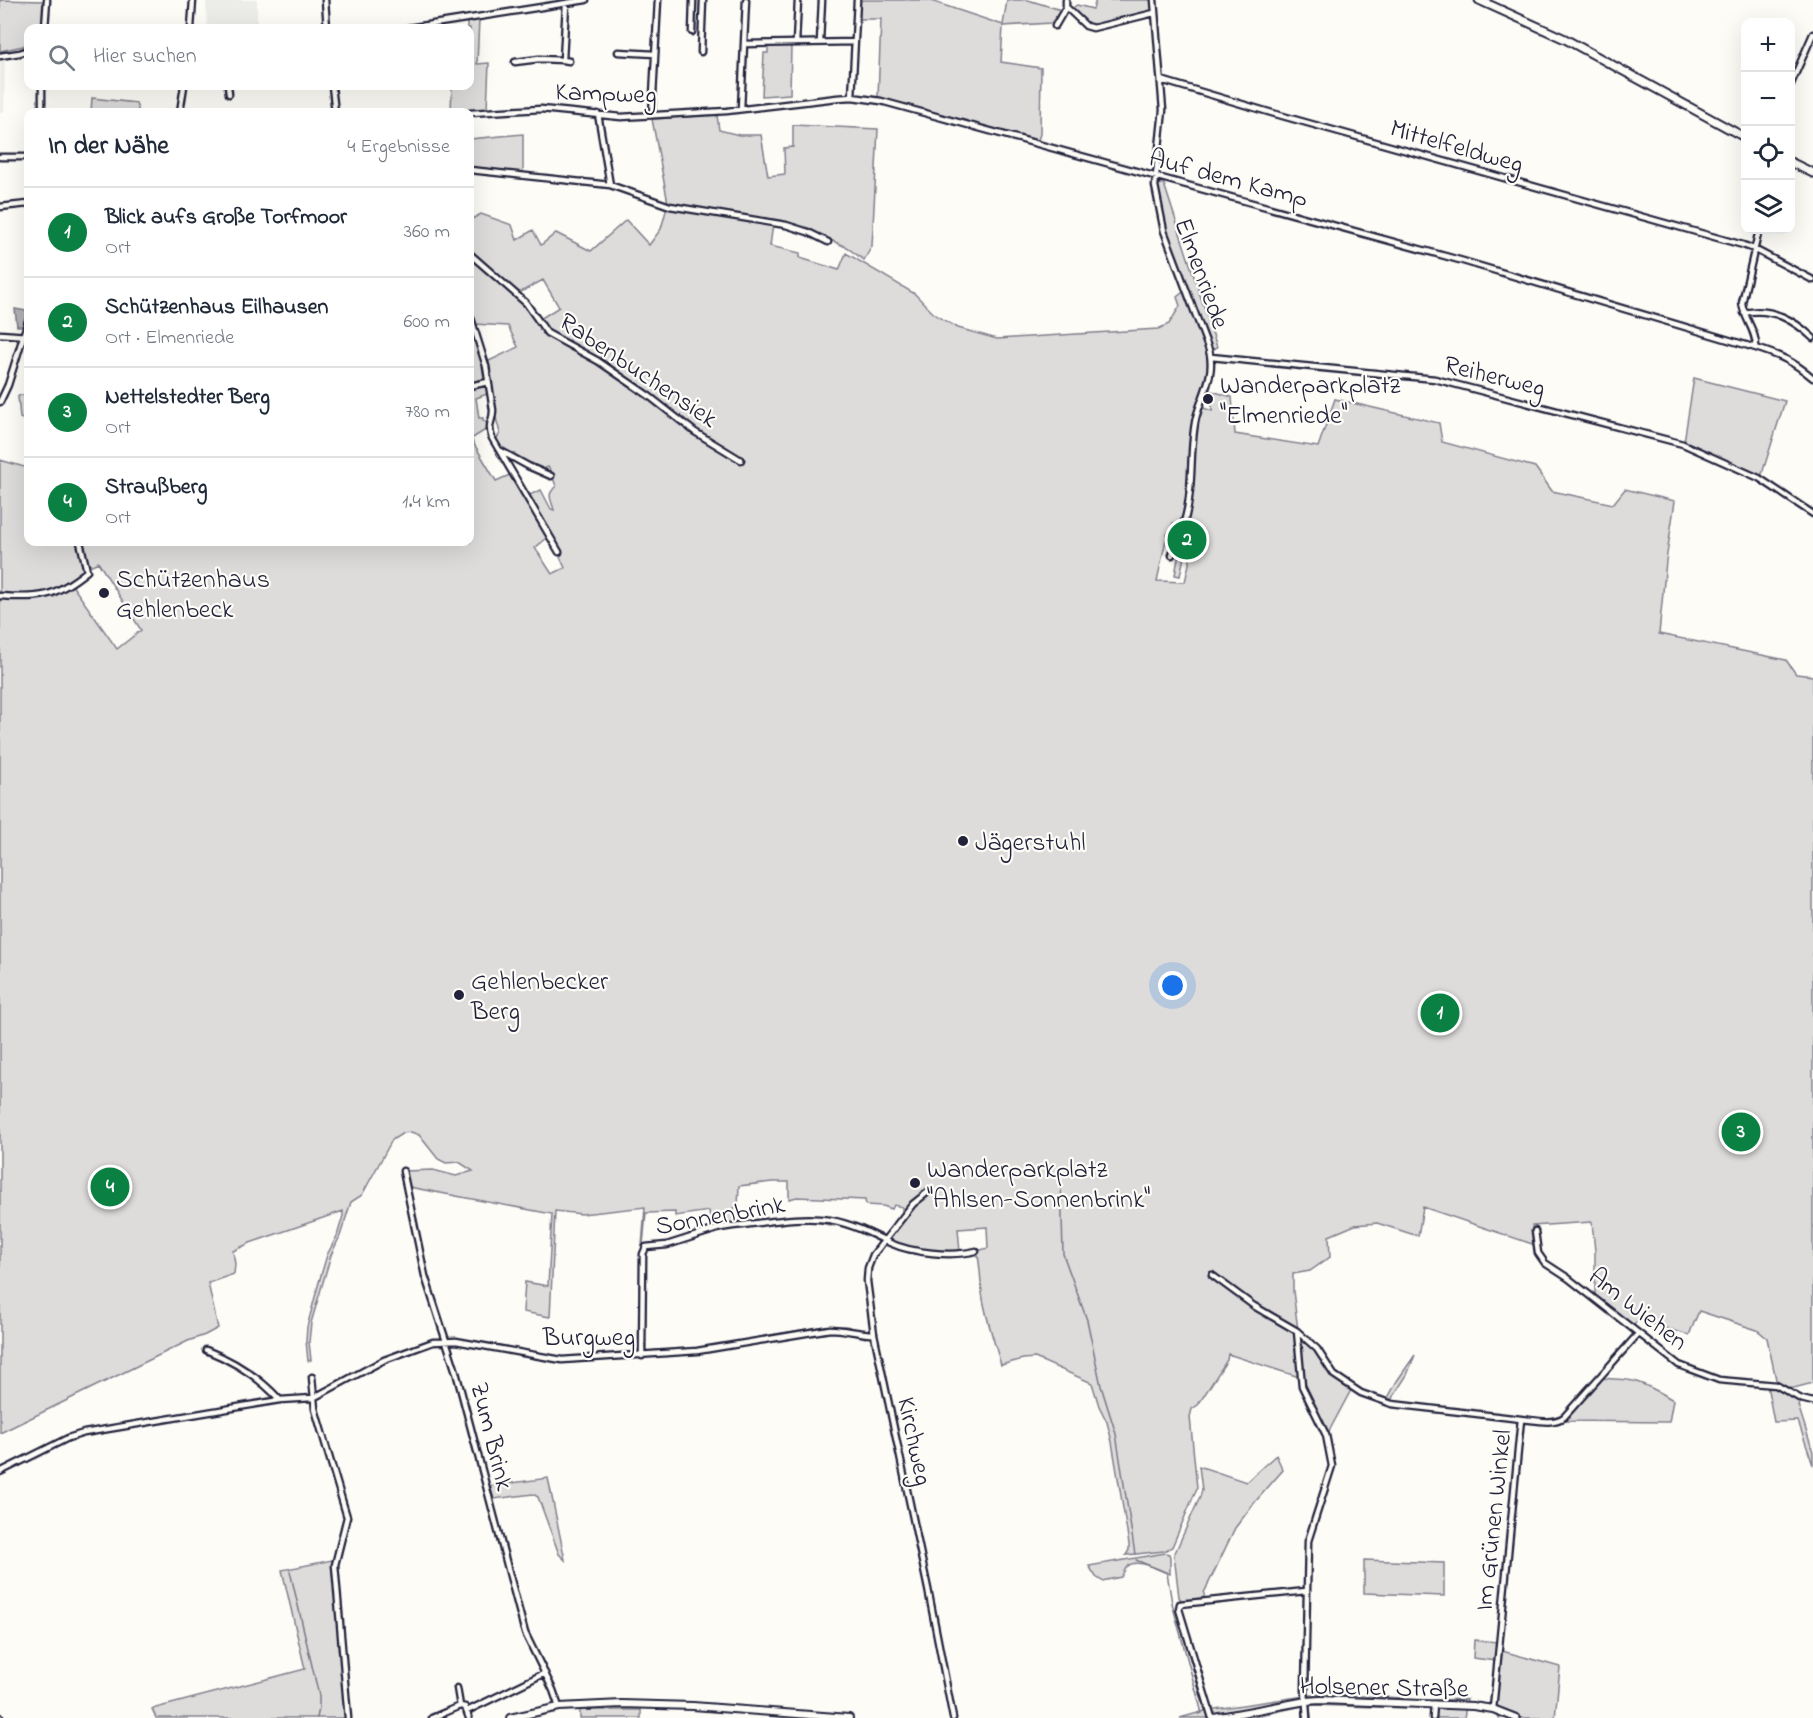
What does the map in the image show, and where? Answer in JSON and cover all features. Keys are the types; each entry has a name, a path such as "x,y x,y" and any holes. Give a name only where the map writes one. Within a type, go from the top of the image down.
{"main road":[{"path":"1479,0 1592,53 1741,135"},
{"path":"1795,164 1813,173"},
{"name":"Holsener Straße","path":"1213,1718 1306,1701 1460,1705 1493,1709 1516,1718"},
{"path":"510,1718 559,1707 622,1704 693,1706 788,1716 849,1718"}],"street":[{"path":"45,24 47,0"},
{"path":"191,24 193,0"},
{"path":"325,0 327,24"},
{"path":"434,24 586,0"},
{"path":"652,115 658,0"},
{"path":"692,32 693,0"},
{"path":"701,52 703,0"},
{"path":"741,109 746,0"},
{"path":"796,43 798,0"},
{"path":"820,42 822,0"},
{"path":"852,97 857,0"},
{"path":"1055,26 1066,7 1066,0"},
{"name":"Elmenriede","path":"1154,0 1163,110 1155,186 1164,231 1211,357 1210,376 1196,419 1186,515 1174,543 1172,555"},
{"path":"515,62 539,59 566,61 566,4"},
{"path":"1066,7 1086,26 1093,28 1154,13"},
{"path":"1795,77 1813,34"},
{"path":"745,44 855,42"},
{"path":"0,56 24,52"},
{"path":"618,52 655,54"},
{"name":"Mittelfeldweg","path":"1161,80 1743,245 1813,280"},
{"path":"42,90 42,108"},
{"path":"181,108 183,90"},
{"path":"228,90 229,94"},
{"path":"332,90 335,108"},
{"name":"Auf dem Kamp","path":"741,109 852,97 881,101 1463,261 1756,348 1787,359 1813,378"},
{"name":"Kampweg","path":"474,113 541,109 621,117 741,109"},
{"path":"598,114 610,185"},
{"path":"0,157 24,157"},
{"path":"474,170 610,185 669,206 786,225 828,242"},
{"path":"0,207 24,204"},
{"path":"1756,348 1756,339 1744,313 1742,298 1758,234"},
{"name":"Rabenbuchensiek","path":"474,258 526,303 547,333 598,361 649,396 695,432 741,460"},
{"path":"1744,313 1763,312 1786,317 1813,338"},
{"path":"474,328 486,366 493,410 489,428 492,438 559,552"},
{"path":"0,334 24,335"},
{"path":"0,402 24,341"},
{"name":"Reiherweg","path":"1211,357 1435,379 1683,444 1759,478 1813,514"},
{"path":"474,385 488,382"},
{"path":"499,450 551,476"},
{"path":"0,597 37,597 52,594 66,587 87,571 81,546"},
{"name":"Zum Brink","path":"403,1171 425,1276 456,1372 525,1633 559,1707"},
{"name":"Kirchweg","path":"928,1192 913,1204 873,1255 868,1268 867,1281 874,1335 953,1718"},
{"name":"Sonnenbrink","path":"642,1356 643,1254 645,1247 667,1245 720,1228 816,1218 850,1225 891,1243 912,1249 955,1254 976,1251"},
{"name":"Am Wiehen","path":"1535,1232 1538,1252 1545,1263 1568,1278 1673,1361 1719,1380 1776,1385 1801,1399 1813,1402"},
{"path":"1212,1275 1254,1306 1297,1331 1317,1349 1334,1375 1361,1392 1392,1404 1521,1419"},
{"name":"Burgweg","path":"0,1472 68,1438 84,1433 280,1400 313,1398 384,1360 433,1342 456,1341 561,1360 697,1351 831,1329 845,1329 874,1335"},
{"path":"1297,1331 1302,1386 1326,1435 1332,1466 1308,1541 1305,1690 1307,1718"},
{"name":"Im Grünen Winkel","path":"1493,1709 1521,1419 1559,1421 1638,1334"},
{"path":"206,1350 231,1360 271,1390 280,1400"},
{"path":"312,1377 313,1398 347,1517 336,1565 348,1718"},
{"path":"1213,1718 1179,1609 1180,1604 1306,1591"},
{"path":"467,1711 545,1674"},
{"path":"457,1688 460,1706"},
{"path":"1433,1718 1434,1704"},
{"path":"432,1718 460,1706 465,1707 469,1718"}],"shaded area":[{"path":"0,0 43,1 41,24 24,24 24,45 0,51"},
{"path":"206,0 257,0 257,24 207,24"},
{"path":"859,0 928,0 1003,25 1007,0 1028,0 1061,10 1051,23 1003,26 1001,62 1041,68 1038,140 878,97 881,19 858,19"},
{"path":"1096,0 1151,0 1152,10 1149,13 1088,26 1071,9 1077,5 1093,9"},
{"path":"479,19 477,64 489,63 487,109 451,108 452,90 474,90 474,24 467,24 467,22"},
{"path":"768,45 791,45 790,94 762,96 764,53 768,53"},
{"path":"0,60 5,60 4,112 0,112"},
{"path":"92,98 136,103 138,108 91,108"},
{"path":"717,115 719,130 739,135 761,135 768,176 785,174 784,148 793,147 793,125 878,129 872,246 864,260 846,247 797,225 668,203 652,119"},
{"path":"523,134 523,174 474,168 474,139"},
{"path":"1164,184 1217,347 1207,354 1210,364 1198,406 1212,411 1212,391 1232,397 1235,434 1318,447 1335,399 1439,423 1442,442 1535,467 1552,491 1613,504 1625,489 1675,501 1659,634 1786,660 1796,674 1813,676 1813,1383 1790,1389 1777,1384 1767,1338 1757,1330 1699,1311 1689,1335 1638,1320 1633,1326 1595,1296 1595,1251 1592,1222 1532,1226 1535,1245 1423,1207 1418,1236 1377,1223 1355,1225 1329,1236 1330,1257 1310,1271 1293,1274 1298,1330 1254,1305 1211,1274 1209,1276 1253,1308 1296,1332 1299,1377 1228,1354 1227,1360 1198,1405 1192,1409 1190,1417 1197,1488 1172,1547 1164,1551 1126,1555 1129,1544 1112,1442 1092,1383 1035,1358 1001,1365 982,1293 977,1251 988,1248 987,1227 958,1229 960,1252 915,1248 889,1239 905,1216 902,1207 894,1205 892,1209 866,1205 865,1200 797,1197 789,1199 789,1182 772,1182 739,1186 738,1207 734,1208 734,1223 711,1228 709,1211 675,1216 675,1212 646,1213 643,1245 646,1248 733,1228 667,1247 647,1249 645,1255 644,1347 647,1351 697,1348 825,1326 846,1326 864,1331 865,1338 845,1331 810,1334 705,1353 566,1363 531,1358 584,1359 583,1356 632,1352 639,1349 642,1246 645,1207 582,1214 555,1211 550,1317 523,1312 525,1282 548,1286 552,1214 409,1187 405,1171 433,1170 456,1176 473,1171 459,1162 446,1163 438,1159 419,1135 411,1132 403,1133 392,1140 362,1195 351,1202 331,1255 311,1323 309,1342 311,1360 308,1361 307,1327 327,1255 337,1236 343,1211 233,1251 234,1274 208,1283 218,1328 0,1433 0,599 54,597 72,585 117,649 141,630 98,562 88,565 85,546 474,546 474,444 496,481 512,474 548,537 535,548 552,574 565,568 560,557 561,550 527,496 541,490 551,509 554,510 550,497 556,486 554,476 548,467 541,470 522,462 504,451 495,442 500,433 487,362 518,347 508,326 474,324 474,259 525,304 539,324 543,322 540,319 559,307 543,280 519,293 474,255 474,218 481,214 512,225 517,240 533,230 541,245 556,233 591,251 626,220 649,245 661,229 667,207 773,224 770,246 800,253 800,258 839,270 846,253 915,294 935,315 958,328 997,339 1158,329 1169,324 1180,306 1177,297 1188,288 1166,230 1157,186","holes":["1173,523 1189,524 1195,537 1185,582 1157,581 1167,535"]},
{"path":"15,309 24,310 24,326 17,326"},
{"path":"474,335 486,373 485,379 474,383"},
{"path":"1694,378 1785,401 1761,477 1684,442"},
{"path":"486,384 487,394 476,398 479,418 483,418 487,429 474,437 474,388"},
{"path":"24,395 24,420 20,418 18,396"},
{"path":"0,460 24,467 24,546 79,546 83,571 52,591 36,594 0,594"},
{"path":"1180,547 1186,547 1180,576 1175,575"},
{"path":"801,1219 837,1223 834,1226 807,1220 738,1228"},
{"path":"1299,1334 1316,1350 1333,1377 1351,1390 1328,1433 1305,1392"},
{"path":"1415,1355 1407,1375 1391,1400 1388,1398 1397,1381"},
{"path":"1602,1378 1638,1383 1673,1400 1669,1422 1564,1421"},
{"path":"1767,1385 1776,1387 1801,1402 1798,1405 1813,1452 1813,1465 1798,1421 1774,1422"},
{"path":"1276,1455 1283,1470 1235,1528 1204,1593 1204,1598 1181,1600 1174,1555 1202,1490 1199,1466 1246,1482"},
{"path":"548,1478 565,1560 559,1554 538,1497 533,1494 494,1499 490,1486"},
{"path":"1165,1553 1170,1557 1170,1574 1135,1563 1126,1568 1121,1577 1102,1581 1096,1577 1089,1566"},
{"path":"332,1560 347,1718 156,1718 152,1709 305,1669 282,1570"},
{"path":"1364,1560 1444,1563 1444,1596 1364,1593"},
{"path":"1474,1640 1497,1642 1496,1661 1473,1658"},
{"path":"1185,1641 1188,1644 1208,1710 1319,1694 1404,1698 1407,1700 1406,1708 1312,1705 1310,1707 1311,1718 1303,1718 1302,1706 1249,1718 1180,1718 1205,1711"},
{"path":"1502,1651 1560,1667 1555,1718 1499,1718 1499,1715 1487,1711 1489,1703 1496,1705"},
{"path":"1467,1699 1464,1718 1435,1718 1436,1700"},
{"path":"580,1710 641,1710 641,1718 580,1718"}],"waterway":[{"path":"1061,1181 1063,1254 1087,1320 1101,1386 1116,1434 1135,1554"},
{"path":"1136,1560 1167,1573 1172,1603 1202,1713 1199,1714"},
{"path":"290,1571 319,1696 317,1718"}],"place":[{"name":"Wanderparkplatz \"Elmenriede\"","path":"1208,399"},
{"name":"Schützenhaus Eilhausen","path":"1187,540"},
{"name":"Schützenhaus Gehlenbeck","path":"104,593"},
{"name":"Jägerstuhl","path":"963,841"},
{"name":"Gehlenbecker Berg","path":"459,995"},
{"name":"Blick aufs Große Torfmoor","path":"1440,1013"},
{"name":"Nettelstedter Berg","path":"1741,1132"},
{"name":"Wanderparkplatz \"Ahlsen-Sonnenbrink\"","path":"915,1183"},
{"name":"Straußberg","path":"110,1187"}]}
